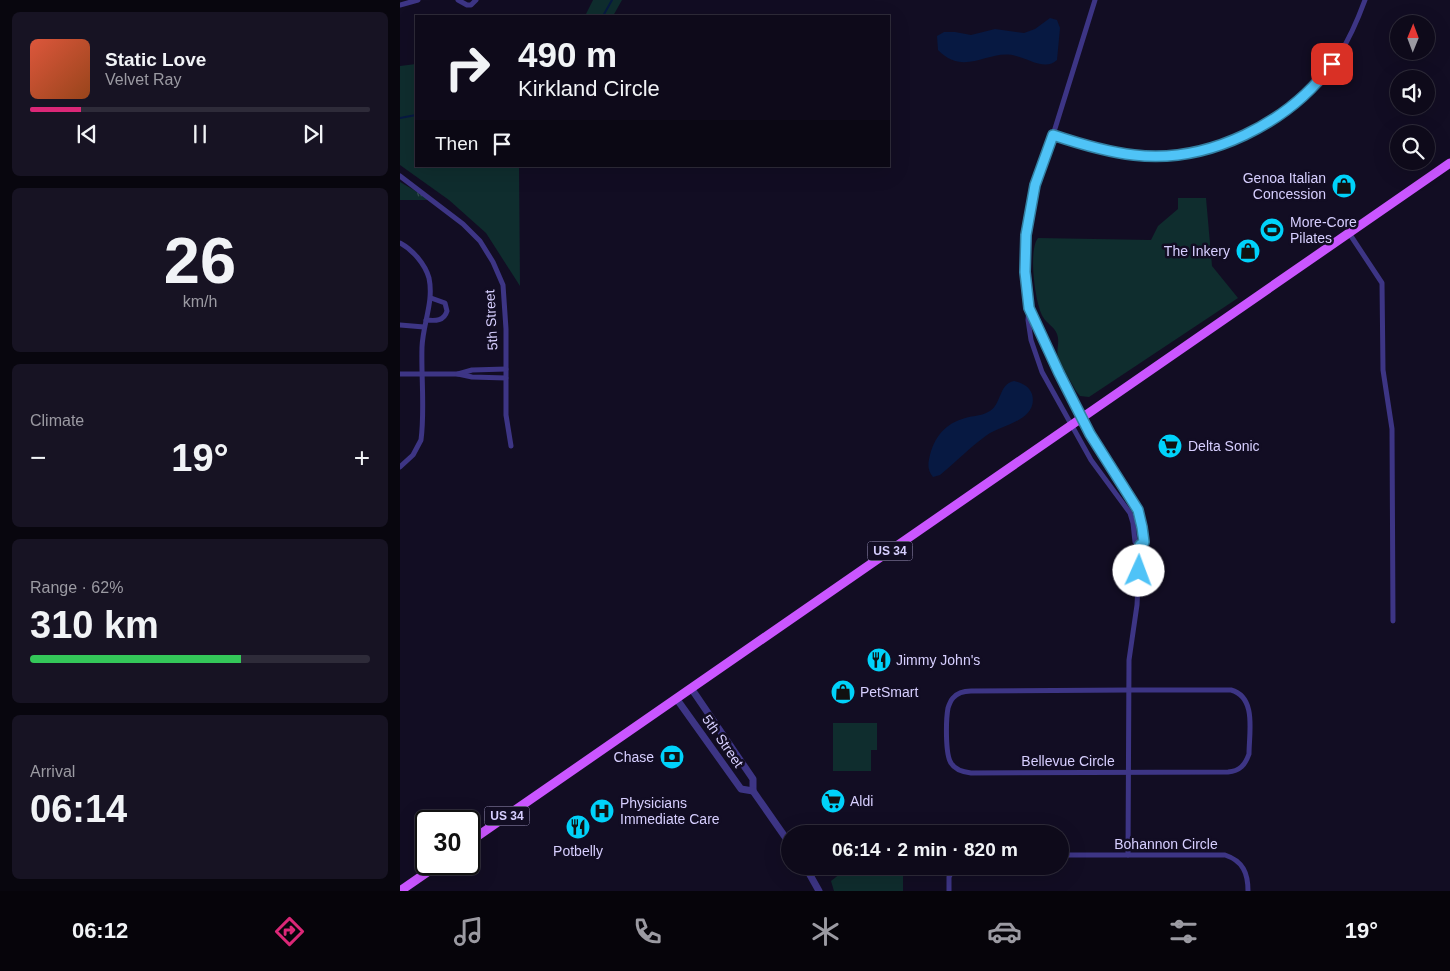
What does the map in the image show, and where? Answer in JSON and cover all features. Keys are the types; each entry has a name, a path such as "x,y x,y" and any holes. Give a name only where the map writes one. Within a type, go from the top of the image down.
{"main road":[{"name":"US 34","path":"480,834 1450,163"},
{"path":"400,891 423,875"}],"street":[{"path":"400,5 418,0"},
{"path":"458,0 467,5 476,0"},
{"path":"1095,0 1053,135 1035,185 1026,235 1025,272 1029,308 1028,320 1031,340 1042,372 1091,460 1130,512 1136,542 1140,545"},
{"path":"1053,135 1100,150 1135,156 1188,153 1217,147 1278,116 1306,94 1324,75 1340,53 1354,28 1365,0"},
{"name":"5th Street","path":"400,176 463,224 480,242 493,262 503,286 505,300 506,425 511,446"},
{"path":"1349,233 1382,283 1383,370 1392,429 1393,621"},
{"path":"400,243 414,254 425,269 428,276 431,298 424,327 421,440 413,455 400,467"},
{"path":"426,320 439,320 443,318 447,311 445,303 431,298"},
{"path":"1029,308 1093,440 1138,510 1142,527 1144,542 1140,545 1138,606 1129,660 1128,855"},
{"path":"400,325 424,327"},
{"path":"458,374 472,370 506,369"},
{"path":"400,374 458,374 472,377 506,378"},
{"name":"5th Street","path":"691,688 753,779 753,792 781,831"},
{"name":"Bellevue Circle","path":"1129,690 1231,690 1243,696 1249,708 1249,754 1246,761 1238,769 1228,772 965,773 957,769 949,760 949,704 954,697 965,691 1129,690"},
{"name":"5th Street","path":"676,698 741,789 753,792"},
{"name":"Bohannon Circle","path":"1069,855 1226,855 1235,859 1244,868 1248,880 1248,891"},
{"path":"810,875 819,891"},
{"path":"949,891 950,875"}],"green space":[{"path":"593,0 622,0 614,15 586,15"},
{"path":"415,64 415,167 519,167 520,286 486,233 449,200 400,165 400,66"},
{"path":"400,182 431,200 400,200"},
{"path":"1178,198 1206,198 1212,266 1238,298 1089,397 1080,396 1060,361 1057,334 1043,317 1037,301 1033,265 1035,244 1038,238 1151,240 1158,226 1178,209"},
{"path":"833,723 877,723 877,750 871,750 871,771 833,771"},
{"path":"839,875 903,875 903,891 834,891 831,881"}],"water":[{"path":"1050,18 1057,20 1060,28 1057,60 1053,63 1037,63 1016,56 1006,55 958,62 948,58 938,50 937,36 944,32 971,35 995,29 1024,33 1035,29"},
{"path":"1014,381 1025,385 1032,394 1033,403 1025,416 987,435 940,475 933,477 929,469 929,461 939,435 955,422 988,412 996,405 1005,386"}],"waterway":[{"path":"604,15 612,0"},
{"path":"400,118 415,115"}],"place":[{"name":"Genoa Italian Concession","path":"1344,186"},
{"name":"More-Core Pilates","path":"1272,230"},
{"name":"The Inkery","path":"1248,251"},
{"name":"Delta Sonic","path":"1170,446"},
{"name":"Jimmy John's","path":"879,660"},
{"name":"PetSmart","path":"843,692"},
{"name":"Chase","path":"672,757"},
{"name":"Aldi","path":"833,801"},
{"name":"Physicians Immediate Care","path":"602,811"},
{"name":"Potbelly","path":"578,827"}],"route":[{"path":"1139,571 1140,545 1144,542 1138,510 1122,482 1093,440 1029,308 1025,272 1029,212 1035,185 1053,135 1100,150 1135,156 1188,153 1217,147 1278,116 1306,94 1332,64"}]}
